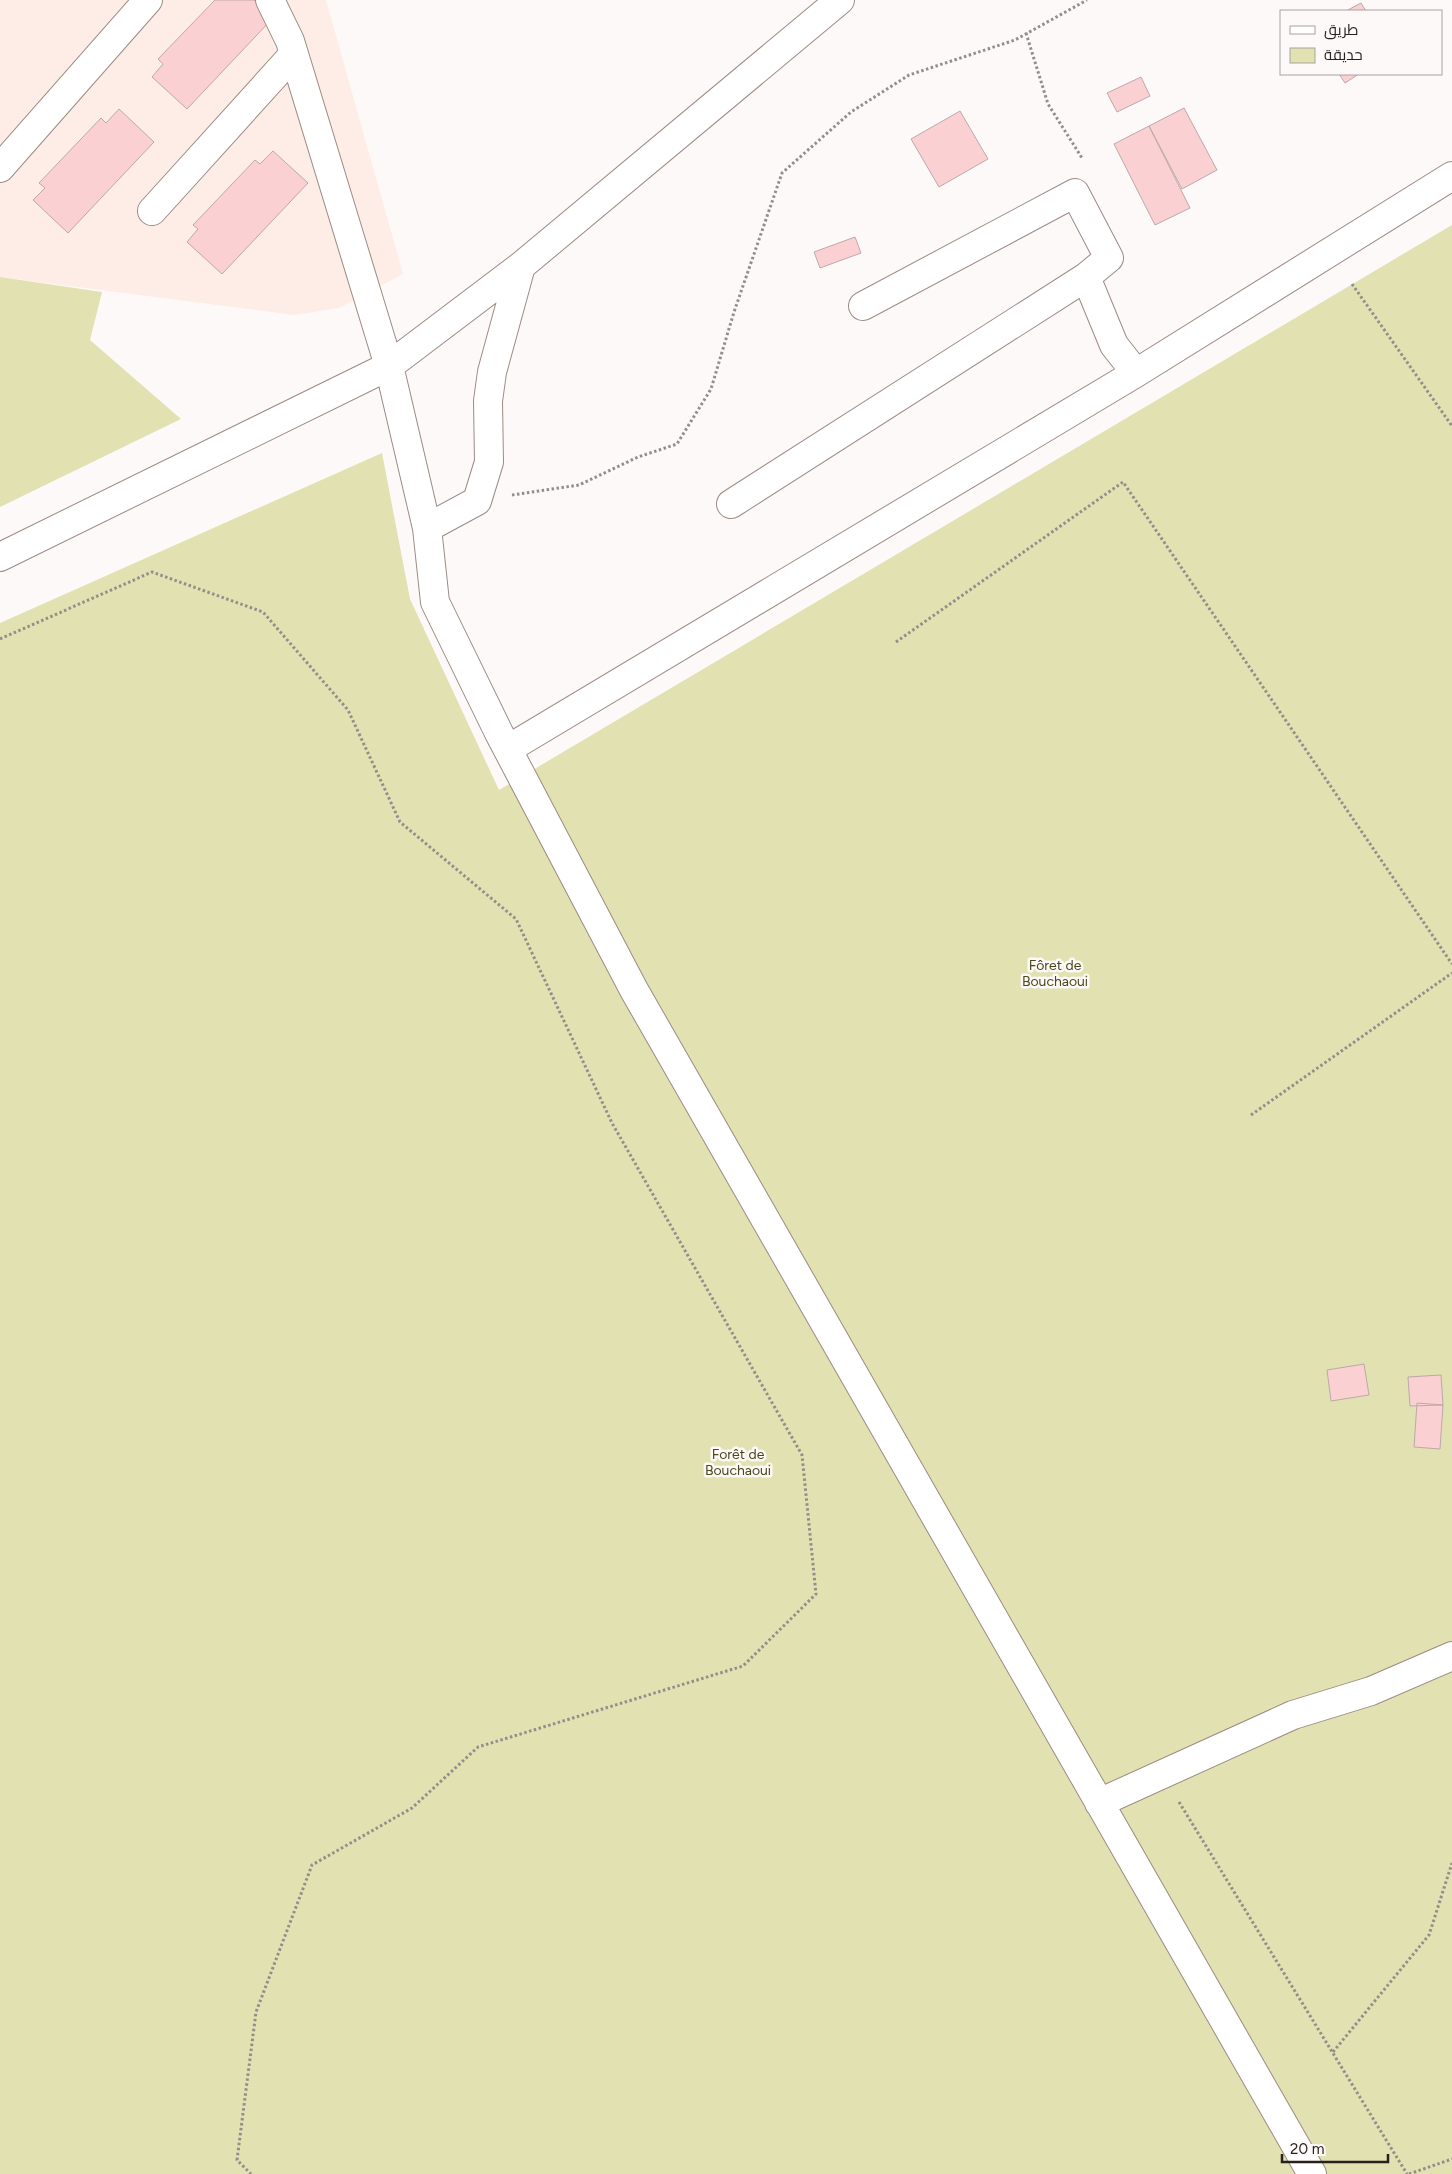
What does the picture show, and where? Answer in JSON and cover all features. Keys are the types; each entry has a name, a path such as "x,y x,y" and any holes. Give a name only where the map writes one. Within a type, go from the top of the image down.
{"street":[{"path":"0,168 148,0"},
{"path":"270,0 290,41 388,366 427,528 435,602 508,749 634,990 1312,2174"},
{"path":"0,557 388,366 520,266 840,0"},
{"path":"152,211 294,54"},
{"path":"508,749 1136,373 1452,176"},
{"path":"731,504 1086,277 1109,258 1075,193 863,306"},
{"path":"427,528 477,501 489,462 488,401 492,372 520,266"},
{"path":"1086,277 1114,345 1136,373"},
{"path":"1099,1803 1293,1715 1371,1691 1452,1656"}],"path":[{"path":"477,501 579,485 638,457 677,444 711,389 734,312 782,173 851,112 909,76 1015,40 1087,0"},
{"path":"1026,33 1048,104 1082,158"},
{"path":"1352,284 1452,426"},
{"path":"896,642 1123,482 1452,964"},
{"path":"0,639 152,572 263,612 348,710 400,822 516,919 612,1123 802,1455 816,1594 743,1666 478,1747 412,1808 312,1865 256,2012 237,2160 251,2174"},
{"path":"1251,1115 1452,973"},
{"path":"1162,1775 1408,2174 1452,2159"},
{"path":"1333,2052 1429,1934 1452,1863"}],"shaded area":[{"path":"0,0 326,0 403,274 339,308 294,315 0,277"}],"green space":[{"name":"Forêt de Bouchaoui","path":"1452,225 1452,2174 0,2174 0,623 382,453 410,599 499,790"},
{"path":"0,277 102,292 90,340 181,419 0,507"}],"building":[{"path":"215,0 254,0 273,18 187,109 152,77 163,64 158,59"},
{"path":"1361,3 1365,10 1348,10"},
{"path":"1340,75 1357,75 1345,83"},
{"path":"1141,77 1150,96 1117,112 1107,93"},
{"path":"1184,108 1217,170 1182,189 1149,126"},
{"path":"119,109 154,142 68,233 33,200 45,188 39,183 101,118 106,123"},
{"path":"960,111 988,159 939,187 911,139"},
{"path":"1149,126 1190,208 1155,225 1114,144"},
{"path":"273,151 308,183 222,274 187,242 198,229 193,225 255,160 260,164"},
{"path":"855,237 861,253 820,268 814,252"},
{"path":"1364,1364 1369,1395 1331,1401 1327,1370"},
{"path":"1441,1375 1443,1405 1410,1406 1408,1377"},
{"path":"1417,1403 1443,1405 1440,1449 1414,1447"}],"park label":[{"name":"Fôret de Bouchaoui","path":"1055,974"}]}
